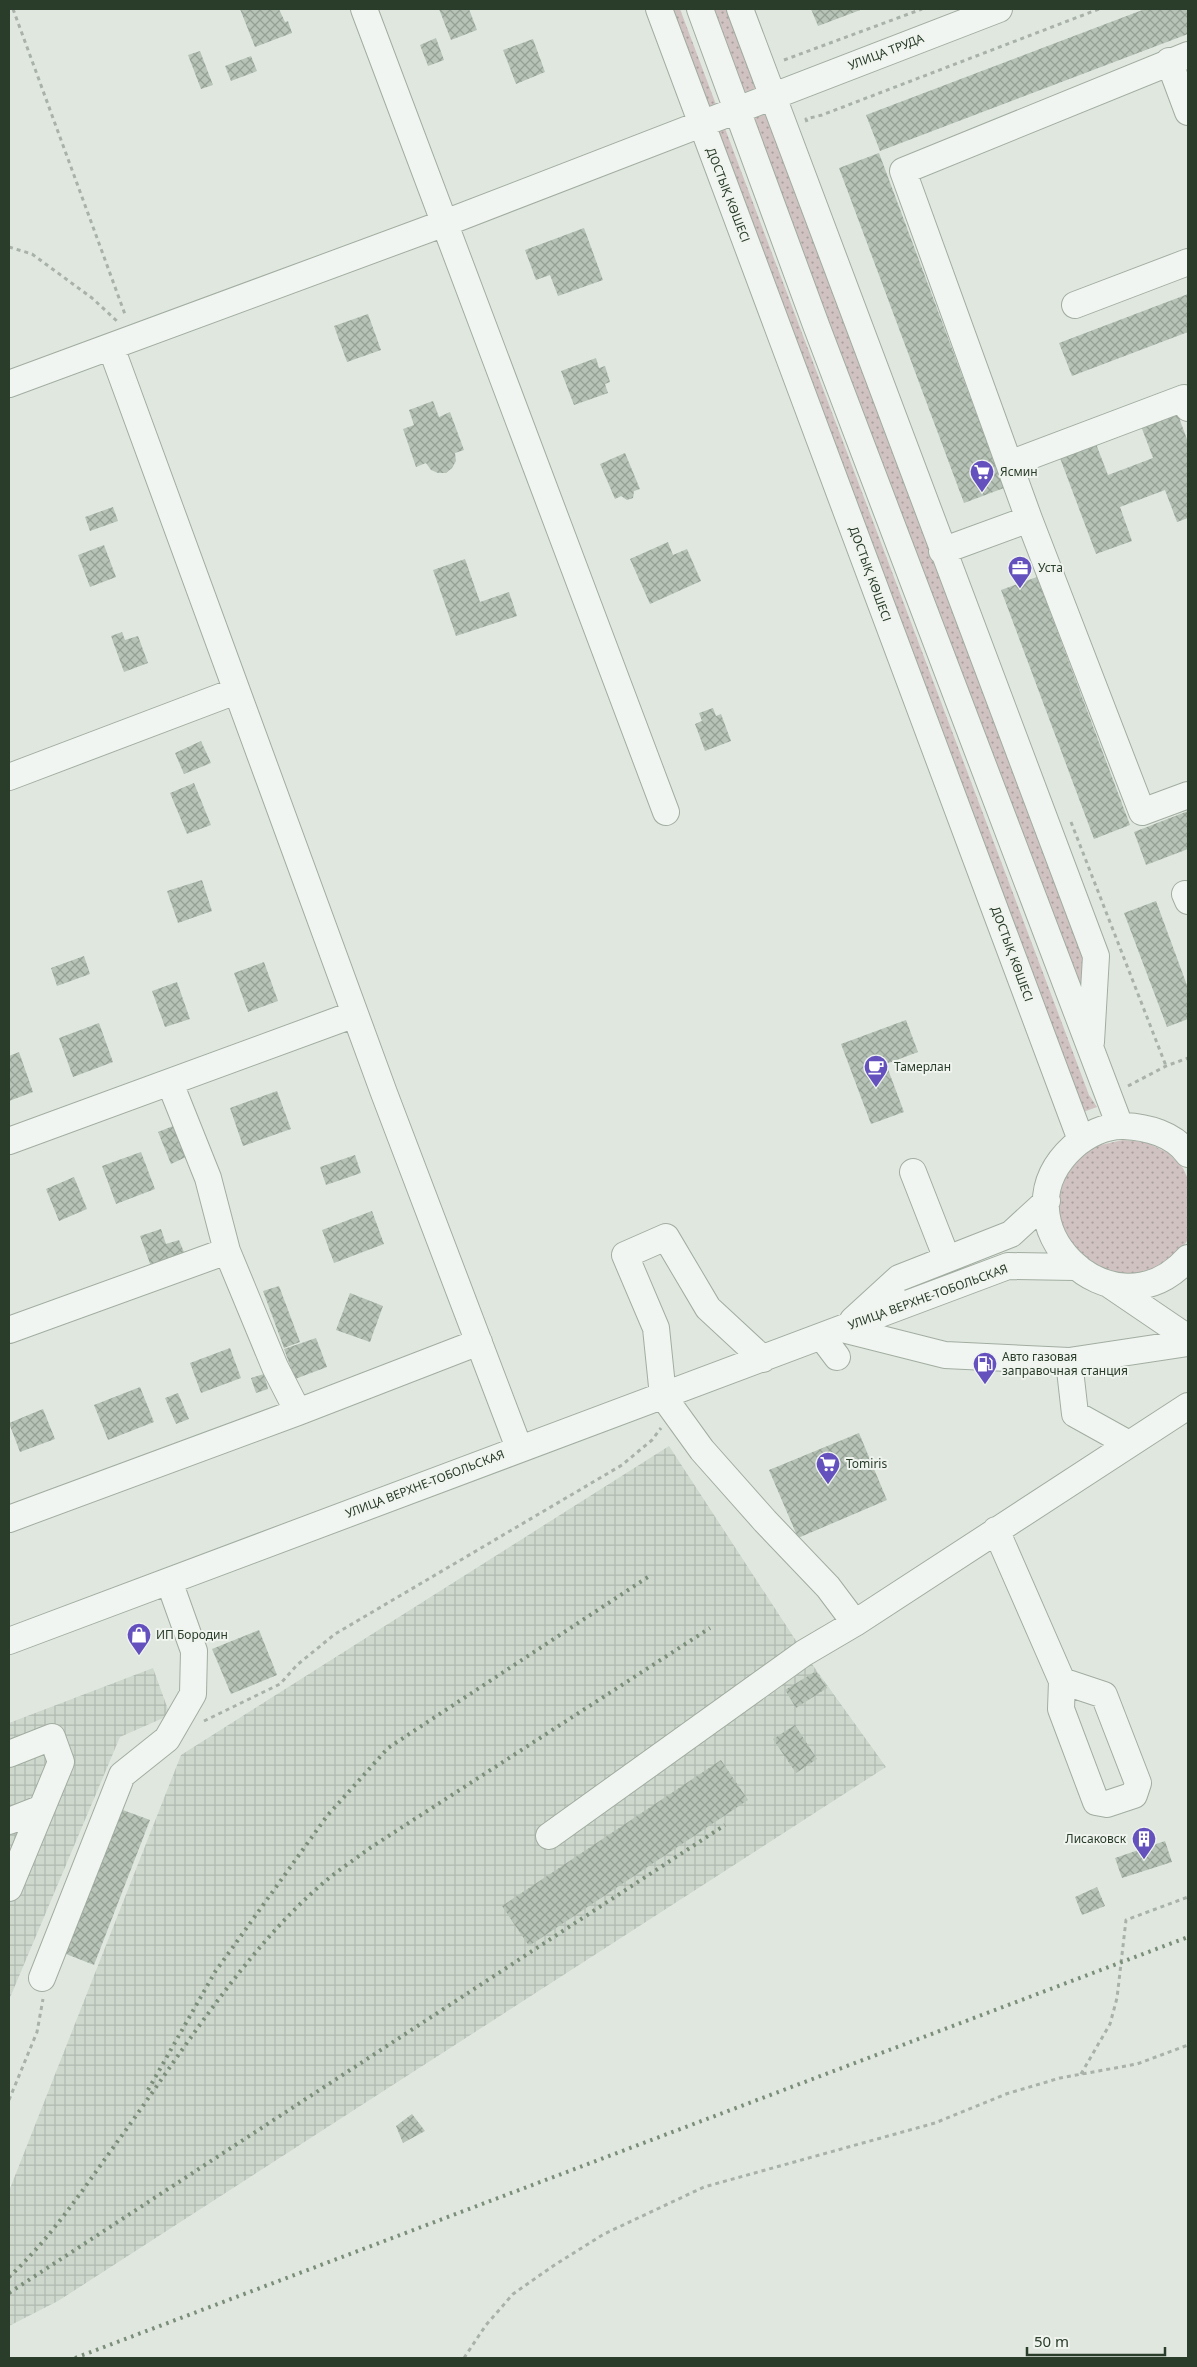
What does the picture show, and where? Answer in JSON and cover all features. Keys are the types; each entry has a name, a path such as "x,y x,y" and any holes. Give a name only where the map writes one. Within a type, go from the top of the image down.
{"street":[{"path":"364,9 666,812"},
{"name":"ДОСТЫҚ КӨШЕСІ","path":"659,9 1081,1140"},
{"path":"700,9 1120,1126"},
{"path":"740,9 942,551 1096,956 1091,1053"},
{"name":"УЛИЦА ТРУДА","path":"9,384 445,223 999,9"},
{"path":"1188,112 1179,58 903,171 1029,519 1142,812 1188,795"},
{"path":"1075,305 1188,262"},
{"path":"122,343 236,690 443,1252 519,1448"},
{"path":"1009,464 1184,398 1188,408"},
{"path":"942,551 1029,519"},
{"path":"9,777 236,690"},
{"path":"9,1140 355,1014"},
{"path":"170,1082 208,1178 227,1251 275,1367 298,1412"},
{"name":"УЛИЦА ВЕРХНЕ-ТОБОЛЬСКАЯ","path":"1176,1138 1142,1126 1120,1126 1099,1130 1081,1140 1066,1153 1055,1170 1047,1200 1047,1217 1051,1233 1060,1251 1075,1267 1110,1285 1136,1286 1161,1280 1184,1263"},
{"path":"1176,1138 1188,1154"},
{"path":"913,1172 947,1259"},
{"name":"УЛИЦА ВЕРХНЕ-ТОБОЛЬСКАЯ","path":"834,1341 899,1278 1010,1234 1047,1200"},
{"path":"762,1359 708,1308 666,1237 625,1256 656,1328 668,1404 702,1450 738,1474 855,1623"},
{"path":"9,1330 227,1251"},
{"name":"УЛИЦА ВЕРХНЕ-ТОБОЛЬСКАЯ","path":"9,1641 519,1448 668,1404 762,1359 834,1341 1008,1266 1075,1267"},
{"path":"1110,1285 1188,1338"},
{"path":"834,1341 945,1355 1069,1361 1188,1343"},
{"path":"9,1519 298,1412 479,1342"},
{"path":"1069,1361 1075,1414 1129,1444"},
{"path":"549,1836 804,1653 855,1623 1188,1406"},
{"path":"996,1530 1062,1681"},
{"path":"42,1978 122,1775 167,1739 193,1694 194,1651 169,1581"},
{"path":"9,1754 52,1737 61,1762 9,1887"},
{"path":"9,1821 42,1808"}],"path":[{"path":"12,9 122,343"},
{"path":"784,60 922,9"},
{"path":"810,128 806,118 822,115 1099,9"},
{"path":"9,247 32,254 92,298 122,343"},
{"path":"1070,819 1166,1066"},
{"path":"1108,1096 1166,1066 1188,1058"},
{"path":"202,1722 280,1684 297,1665 335,1634 622,1465 652,1440 668,1404"},
{"path":"1081,2074 1110,2024 1117,1998 1126,1920 1188,1897"},
{"path":"9,2100 37,2032 43,2001 42,1978"},
{"path":"464,2358 486,2326 513,2294 552,2266 604,2234 704,2187 935,2123 1006,2094 1081,2074 1137,2064 1188,2045"}],"shaded area":[{"path":"667,9 680,9 1089,1095 1097,1107 1075,1115"},
{"path":"707,9 731,9 1088,960 1085,1009"},
{"path":"1123,1140 1146,1142 1168,1153 1183,1168 1188,1179 1188,1239 1179,1254 1158,1270 1132,1277 1090,1267 1061,1230 1058,1200 1067,1173 1080,1158 1096,1146"},
{"path":"669,1446 804,1653 886,1767 58,2301 9,2326 9,2191 181,1755"},
{"path":"153,1668 170,1715 120,1737 9,2000 9,1723"}],"building":[{"path":"240,9 279,9 285,22 288,21 292,33 255,47"},
{"path":"439,9 469,9 477,30 451,40"},
{"path":"811,9 863,9 818,26"},
{"path":"1145,9 1188,9 1188,34 880,151 866,115"},
{"path":"436,38 444,60 428,66 420,45"},
{"path":"533,39 545,72 516,84 503,50"},
{"path":"200,51 213,85 201,89 188,55"},
{"path":"251,56 257,71 231,81 225,66"},
{"path":"879,153 1004,488 964,503 839,168"},
{"path":"584,228 603,280 558,296 550,275 536,280 525,250"},
{"path":"1188,294 1188,332 1072,376 1059,343"},
{"path":"368,314 381,350 347,362 334,326"},
{"path":"596,358 599,368 605,366 610,382 605,384 608,393 574,405 561,371"},
{"path":"433,401 439,417 450,412 464,450 455,453 456,461 446,473 438,473 431,470 426,463 416,467 403,429 414,425 409,410"},
{"path":"1177,412 1188,442 1188,518 1177,522 1165,490 1120,507 1132,541 1096,554 1060,458 1096,444 1108,475 1153,458 1141,426"},
{"path":"625,453 640,489 634,491 633,498 627,500 621,496 615,499 600,464"},
{"path":"113,507 118,521 90,531 85,517"},
{"path":"668,542 673,555 687,549 701,581 650,604 630,559"},
{"path":"104,545 116,577 90,587 78,555"},
{"path":"465,559 480,602 509,592 517,616 456,636 433,570"},
{"path":"1037,577 1130,825 1094,839 1001,590"},
{"path":"122,632 125,640 138,636 148,663 124,672 111,636"},
{"path":"713,708 716,716 721,714 731,741 705,751 695,724 702,721 699,713"},
{"path":"201,741 211,763 184,774 175,753"},
{"path":"194,783 211,825 187,834 170,793"},
{"path":"1188,811 1188,849 1146,865 1134,832"},
{"path":"202,880 212,911 178,923 167,891"},
{"path":"1156,901 1188,988 1188,1019 1167,1027 1124,913"},
{"path":"84,956 90,974 57,986 51,968"},
{"path":"264,962 278,1001 248,1012 234,973"},
{"path":"177,982 190,1019 165,1027 152,991"},
{"name":"Тамерлан","path":"906,1020 918,1052 886,1064 904,1112 871,1124 841,1044"},
{"path":"99,1023 113,1062 73,1077 59,1038"},
{"path":"19,1052 33,1092 9,1101 9,1056"},
{"path":"277,1091 291,1129 243,1146 230,1108"},
{"path":"173,1126 186,1157 171,1164 158,1132"},
{"path":"141,1152 155,1189 116,1204 102,1166"},
{"path":"355,1155 361,1173 326,1185 320,1167"},
{"path":"74,1177 87,1209 59,1221 46,1189"},
{"path":"372,1211 384,1244 334,1263 322,1230"},
{"path":"161,1229 166,1244 179,1240 186,1257 152,1269 140,1236"},
{"path":"279,1286 300,1342 284,1348 263,1291"},
{"path":"350,1293 383,1306 370,1342 336,1330"},
{"path":"316,1338 327,1367 295,1379 284,1349"},
{"path":"230,1348 241,1378 201,1393 190,1363"},
{"path":"264,1374 268,1389 256,1393 251,1378"},
{"path":"140,1387 154,1422 108,1440 94,1405"},
{"path":"178,1393 189,1419 176,1424 165,1398"},
{"path":"43,1409 55,1439 20,1452 9,1423"},
{"name":"Tomiris","path":"859,1433 887,1500 798,1538 769,1470"},
{"path":"259,1630 277,1675 231,1694 212,1649"},
{"path":"816,1671 827,1688 796,1708 785,1690"},
{"path":"795,1725 817,1759 796,1773 773,1739"},
{"path":"721,1760 748,1800 529,1946 502,1906"},
{"path":"112,1806 150,1820 94,1965 56,1950"},
{"name":"Лисаковск","path":"1165,1841 1172,1862 1122,1878 1115,1858"},
{"path":"1097,1887 1105,1906 1082,1915 1075,1897"},
{"path":"412,2114 425,2131 403,2143 396,2126"}],"railway":[{"path":"148,2090 215,1972 327,1816 388,1748 648,1577"},
{"path":"9,2277 38,2247 65,2214 187,2043 264,1942 322,1884 370,1848 710,1628"},
{"path":"9,2293 725,1825"},
{"path":"75,2358 1188,1937"}],"place":[{"name":"Ясмин","path":"982,493"},
{"name":"Уста","path":"1020,589"},
{"name":"Тамерлан","path":"876,1088"},
{"name":"Авто газовая заправочная станция","path":"985,1385"},
{"name":"Tomiris","path":"828,1485"},
{"name":"ИП Бородин","path":"139,1656"},
{"name":"Лисаковск","path":"1144,1860"}]}
